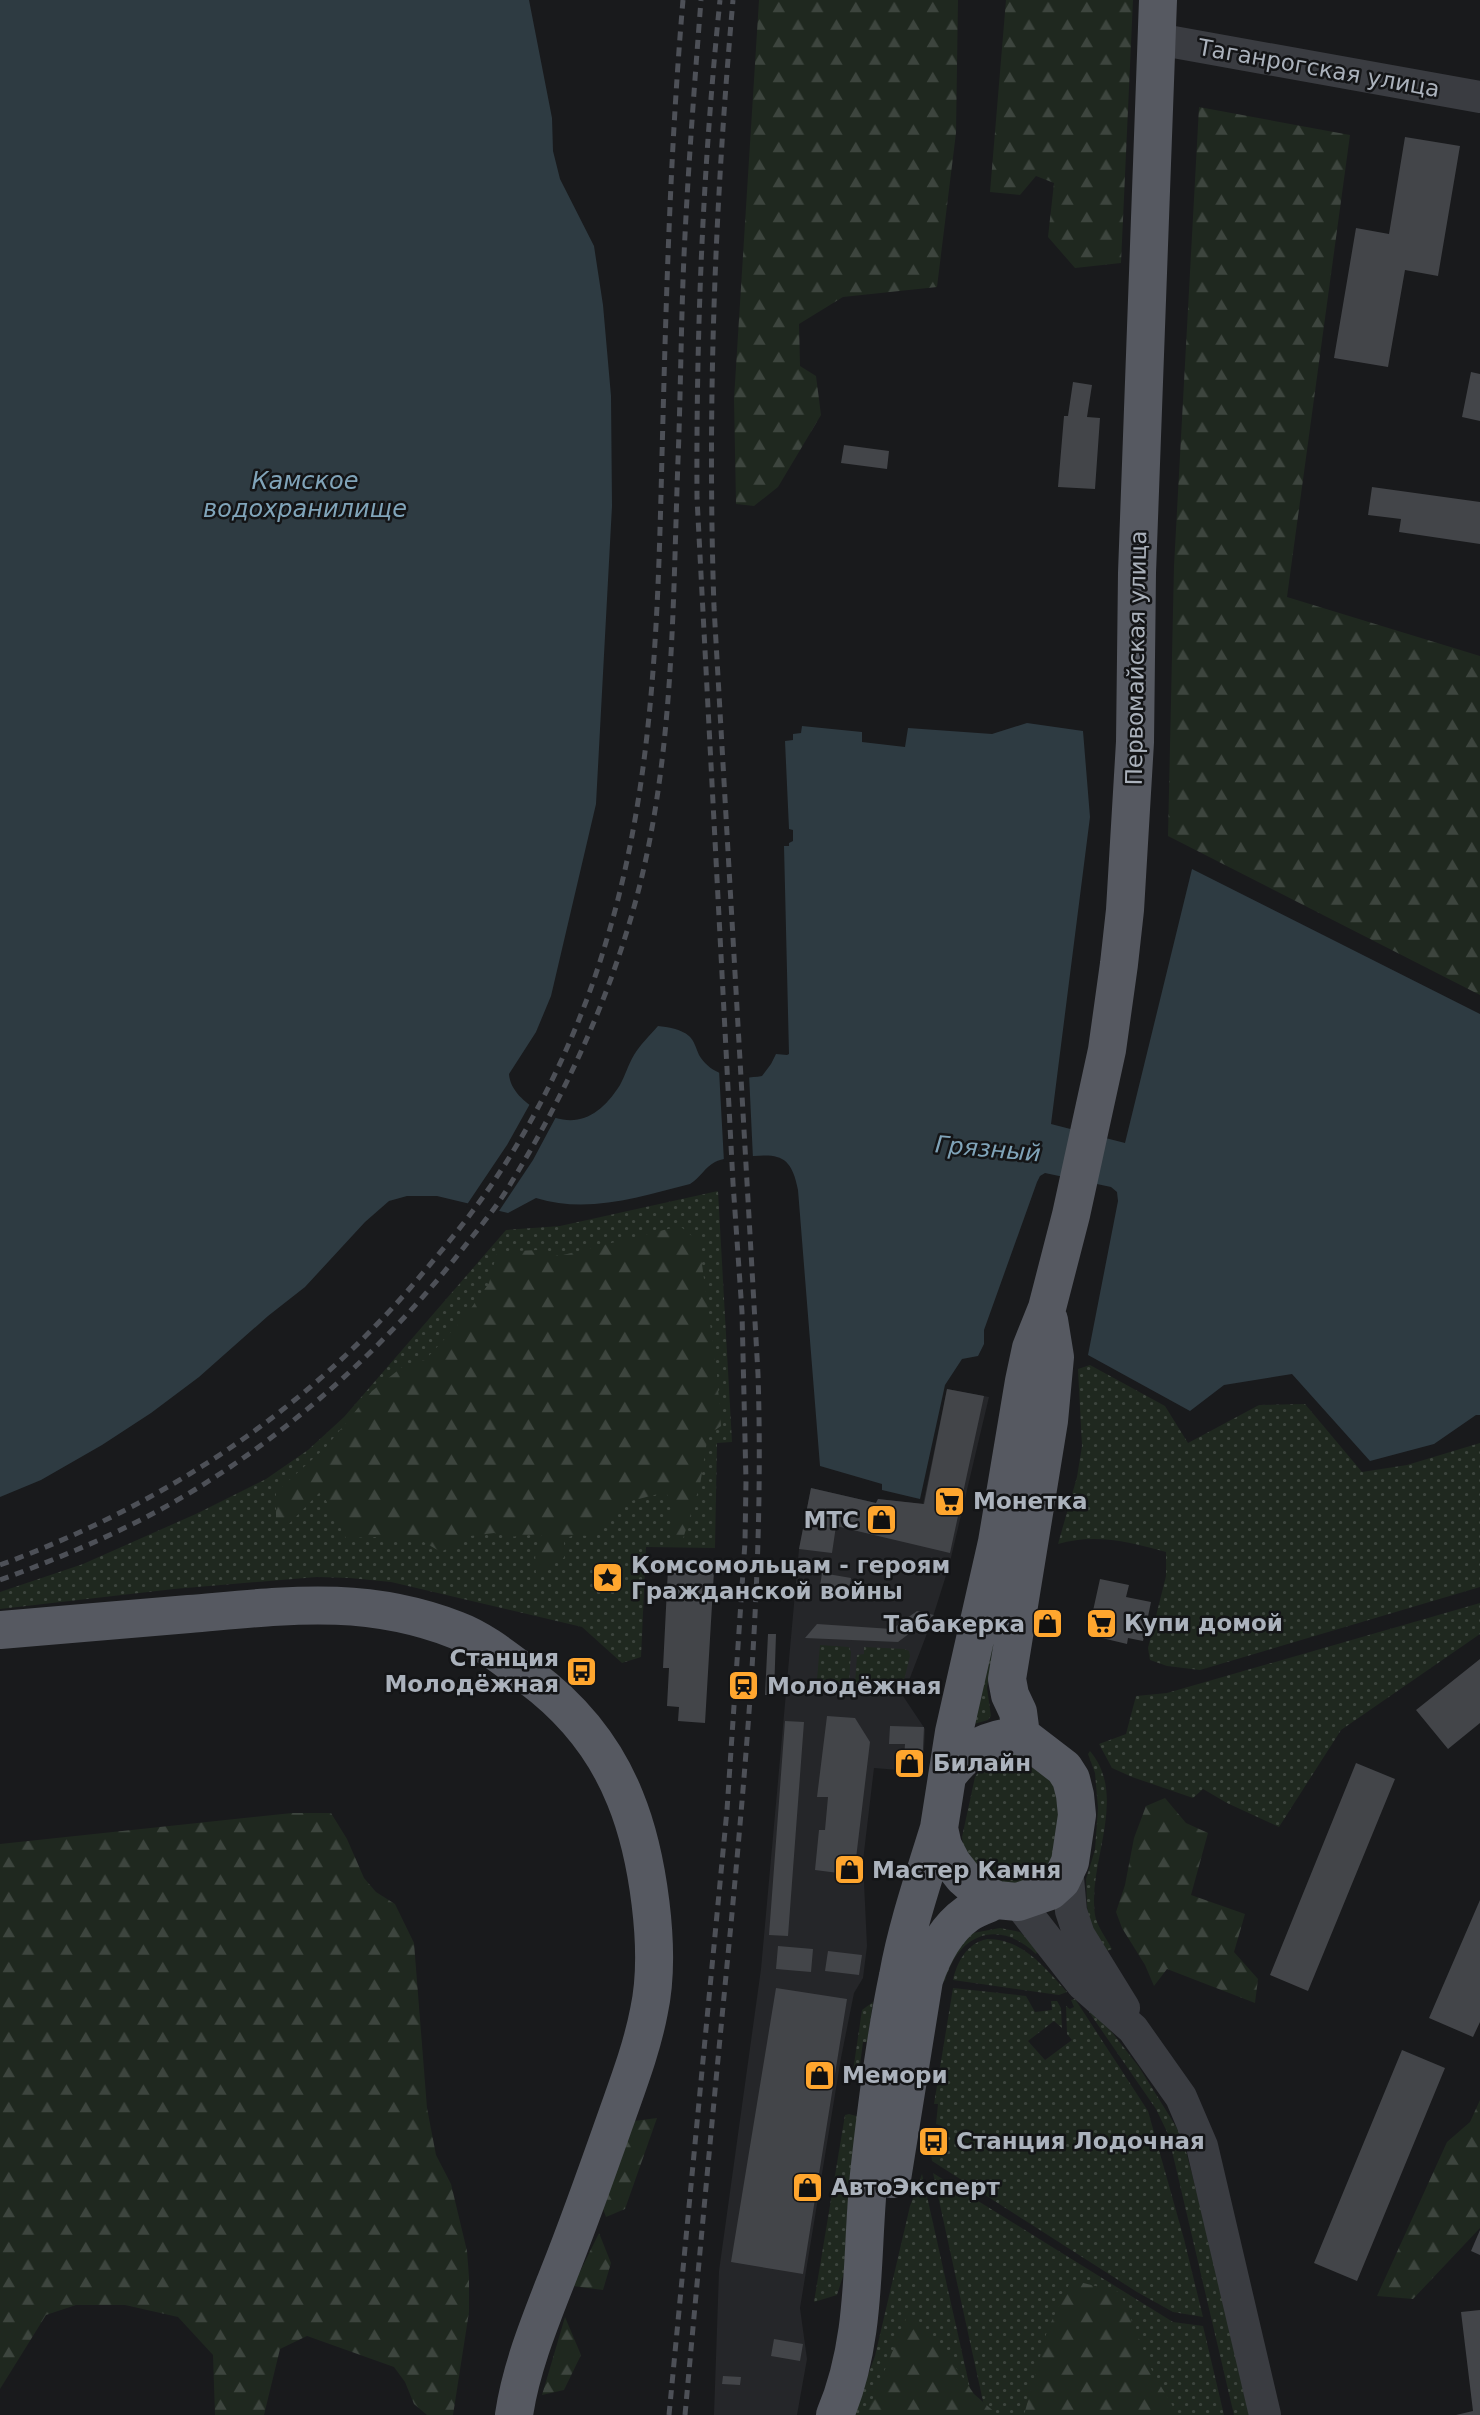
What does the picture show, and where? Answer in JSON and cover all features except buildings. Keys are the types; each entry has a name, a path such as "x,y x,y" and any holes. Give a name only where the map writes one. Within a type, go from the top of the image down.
{"main road":[{"name":"Первомайская улица","path":"948,1776 954,1732 997,1542 1024,1381 1031,1348 1046,1308 1071,1215 1107,1050 1119,964 1132,805 1137,573 1158,0"},
{"name":"Первомайская улица","path":"1021,1735 1018,1713 1007,1679 1049,1421 1055,1357 1046,1308"},
{"path":"0,1630 291,1605 346,1605 402,1612 460,1631 505,1659 563,1704 582,1723 608,1760 632,1816 644,1867 654,1943 650,2009 625,2091 530,2353 514,2415"},
{"path":"835,2415 853,2362 863,2296 865,2208 876,2106 898,1974 939,1828 948,1776 961,1758 978,1746 992,1739 1021,1735 1056,1761 1071,1779 1077,1815 1068,1867 1061,1881 1050,1891 967,1913 951,1930 930,1962 924,1980 882,2238 863,2296"},
{"path":"939,1828 943,1846 952,1863 980,1892 1008,1901"}],"street":[{"name":"Таганрогская улица","path":"1157,39 1480,97"},
{"path":"1068,1867 1070,1911 1079,1935 1133,2029"},
{"path":"1008,1901 1082,1984 1133,2029 1181,2096 1202,2146 1265,2415"}],"shaded area":[{"path":"947,1389 989,1397 949,1566 903,1696 925,1729 923,1772 874,1768 863,1861 867,1946 863,1978 854,1993 841,2058 800,2308 807,2359 797,2415 714,2415 719,2271 761,1969 799,1549 811,1488 876,1503 878,1499 923,1504"}],"green space":[{"path":"759,0 958,0 956,133 937,287 843,297 799,324 800,366 816,376 821,415 778,487 754,506 736,504 734,399"},
{"path":"1006,0 1133,0 1121,263 1075,268 1048,237 1054,183 1036,176 1020,195 990,192"},
{"path":"1199,107 1350,135 1287,597 1480,656 1480,995 1168,836 1174,566"},
{"path":"718,1191 732,1442 717,1443 715,1548 646,1547 641,1657 622,1663 582,1627 391,1582 350,1578 317,1577 174,1589 0,1609 0,1592 83,1564 198,1513 266,1479 308,1450 344,1417 506,1230 560,1226"},
{"path":"680,1226 699,1242 721,1426 708,1435 700,1485 681,1545 674,1547 672,1506 666,1492 623,1503 589,1536 574,1535 564,1539 564,1557 561,1562 546,1564 536,1576 535,1550 542,1534 509,1537 494,1533 470,1536 441,1552 422,1541 376,1537 346,1538 321,1491 286,1527 276,1518 276,1492 326,1447 372,1391 406,1364 425,1360 464,1318 489,1283 497,1252 537,1250 559,1256"},
{"path":"1090,1365 1165,1406 1188,1443 1259,1405 1305,1404 1362,1472 1407,1465 1480,1443 1480,1587 1200,1670 1167,1666 1150,1660 1148,1648 1166,1576 1166,1552 1126,1542 1099,1539 1058,1544 1077,1477 1082,1446 1078,1369"},
{"path":"1480,1603 1480,1634 1341,1730 1279,1827 1203,1789 1193,1798 1112,1768 1099,1744 1126,1734 1136,1696 1167,1693"},
{"path":"997,1624 987,1688 991,1716 988,1720 974,1724"},
{"path":"820,1645 849,1647 849,1683 817,1679"},
{"path":"864,1647 909,1651 904,1680 880,1688 855,1684 857,1655 864,1654"},
{"path":"1090,1751 1101,1769 1106,1789 1107,1809 1094,1895 1096,1919 1112,1949 1104,1952 1088,1917 1087,1905 1086,1879 1095,1850 1098,1808 1095,1773 1088,1754"},
{"path":"1005,1752 1044,1762 1061,1799 1055,1852 1046,1867 1026,1883 993,1884 964,1852 962,1837 975,1777 982,1766"},
{"path":"1165,1798 1186,1823 1208,1833 1191,1895 1245,1914 1234,1952 1258,1979 1255,2003 1167,1969 1154,1986 1145,1965 1122,1928 1116,1912 1125,1885 1134,1838 1146,1806"},
{"path":"292,1813 331,1813 347,1839 364,1878 376,1892 395,1904 414,1943 427,2108 436,2155 451,2184 467,2251 469,2312 453,2415 427,2415 414,2404 405,2382 394,2367 307,2336 280,2349 264,2415 215,2415 213,2355 178,2317 125,2305 76,2305 46,2315 0,2389 0,1844"},
{"path":"1000,1928 1020,1932 1039,1949 1036,1954 1008,1936 981,1936 969,1942 959,1952 945,1981 938,1980 943,1965 973,1933"},
{"path":"1000,1940 1022,1949 1041,1964 1067,1992 1059,1995 953,1980 964,1954 980,1941"},
{"path":"953,1988 1026,1996 1035,2012 1052,2010 1051,2001 1057,2001 1061,2008 1062,2028 1054,2021 1028,2041 1045,2060 1072,2040 1067,2034 1066,2006 1070,2009 1074,2007 1071,2000 1075,1999 1148,2111 1203,2317 1173,2312 1137,2292 932,2161 931,2153 940,2151 942,2126 936,2124 938,2104 934,2104"},
{"path":"873,2002 859,2073 853,2071 862,2010"},
{"path":"1093,2008 1139,2067 1182,2136 1214,2258 1249,2415 1234,2415 1168,2134 1156,2109 1089,2012"},
{"path":"1480,2100 1480,2228 1413,2299 1377,2296 1447,2142 1470,2122"},
{"path":"845,2115 860,2117 847,2211 845,2270 837,2295 814,2302"},
{"path":"657,2118 625,2209 606,2217 600,2201 634,2121"},
{"path":"933,2173 1173,2322 1203,2326 1224,2415 986,2415"},
{"path":"922,2174 976,2415 853,2415 875,2356 910,2206"},
{"path":"599,2233 611,2263 603,2290 573,2286"},
{"path":"1071,2280 1120,2292 1153,2373 1178,2415 1024,2415 1047,2331"},
{"path":"908,2314 946,2353 974,2394 998,2415 866,2415"},
{"path":"565,2317 581,2355 564,2390 542,2395"}],"water":[{"name":"Камское водохранилище","path":"0,0 529,0 552,118 553,151 560,179 594,246 603,305 611,396 612,506 596,804 551,996 536,1032 509,1074 515,1091 523,1100 538,1110 563,1120 585,1118 612,1096 636,1051 658,1026 686,1034 704,1062 718,1072 735,1077 762,1076 776,1054 789,1054 784,846 789,846 793,841 793,830 789,829 785,741 793,740 793,734 801,733 802,726 862,732 862,742 905,747 908,728 992,734 1027,723 1083,731 1090,817 1051,1124 1125,1143 1192,869 1480,1014 1480,1415 1476,1415 1434,1444 1370,1461 1292,1374 1224,1385 1190,1411 1088,1355 1118,1201 1117,1192 1111,1187 1045,1173 1037,1182 984,1330 984,1344 978,1356 962,1359 945,1385 920,1499 882,1490 882,1484 820,1466 798,1190 795,1177 786,1162 772,1156 754,1156 718,1161 690,1184 613,1202 555,1203 536,1198 508,1213 437,1196 407,1196 389,1201 365,1222 305,1287 199,1377 102,1445 41,1480 0,1497"}],"pier":[{"path":"719,1070 749,1074 753,1159 724,1162"},
{"path":"531,1102 557,1115 533,1160 497,1214 466,1206 507,1145"}],"railway":[{"path":"0,1565 116,1515 170,1485 223,1453 274,1417 322,1377 368,1334 411,1287 475,1208 516,1147 568,1046 595,977 622,883 644,762 655,639 667,284 683,0"},
{"path":"0,1580 51,1561 173,1503 270,1439 339,1382 403,1319 500,1201 554,1108 591,1029 635,905 655,813 662,763 673,612 685,235 701,0"},
{"path":"669,2415 727,1810 745,1542 742,1312 697,498 702,249 720,0"},
{"path":"685,2415 743,1787 759,1512 758,1374 714,607 712,531 712,379 717,228 733,0"}],"place":[{"name":"Монетка","path":"950,1501"},
{"name":"МТС","path":"882,1520"},
{"name":"Комсомольцам - героям Гражданской войны","path":"608,1578"},
{"name":"Купи домой","path":"1101,1623"},
{"name":"Табакерка","path":"1048,1624"},
{"name":"Станция Молодёжная","path":"582,1671"},
{"name":"Молодёжная","path":"744,1686"},
{"name":"Билайн","path":"910,1763"},
{"name":"Мастер Камня","path":"849,1870"},
{"name":"Мемори","path":"819,2075"},
{"name":"Станция Лодочная","path":"933,2141"},
{"name":"АвтоЭксперт","path":"808,2187"}],"water label":[{"name":"Грязный","path":"988,1149"}]}
